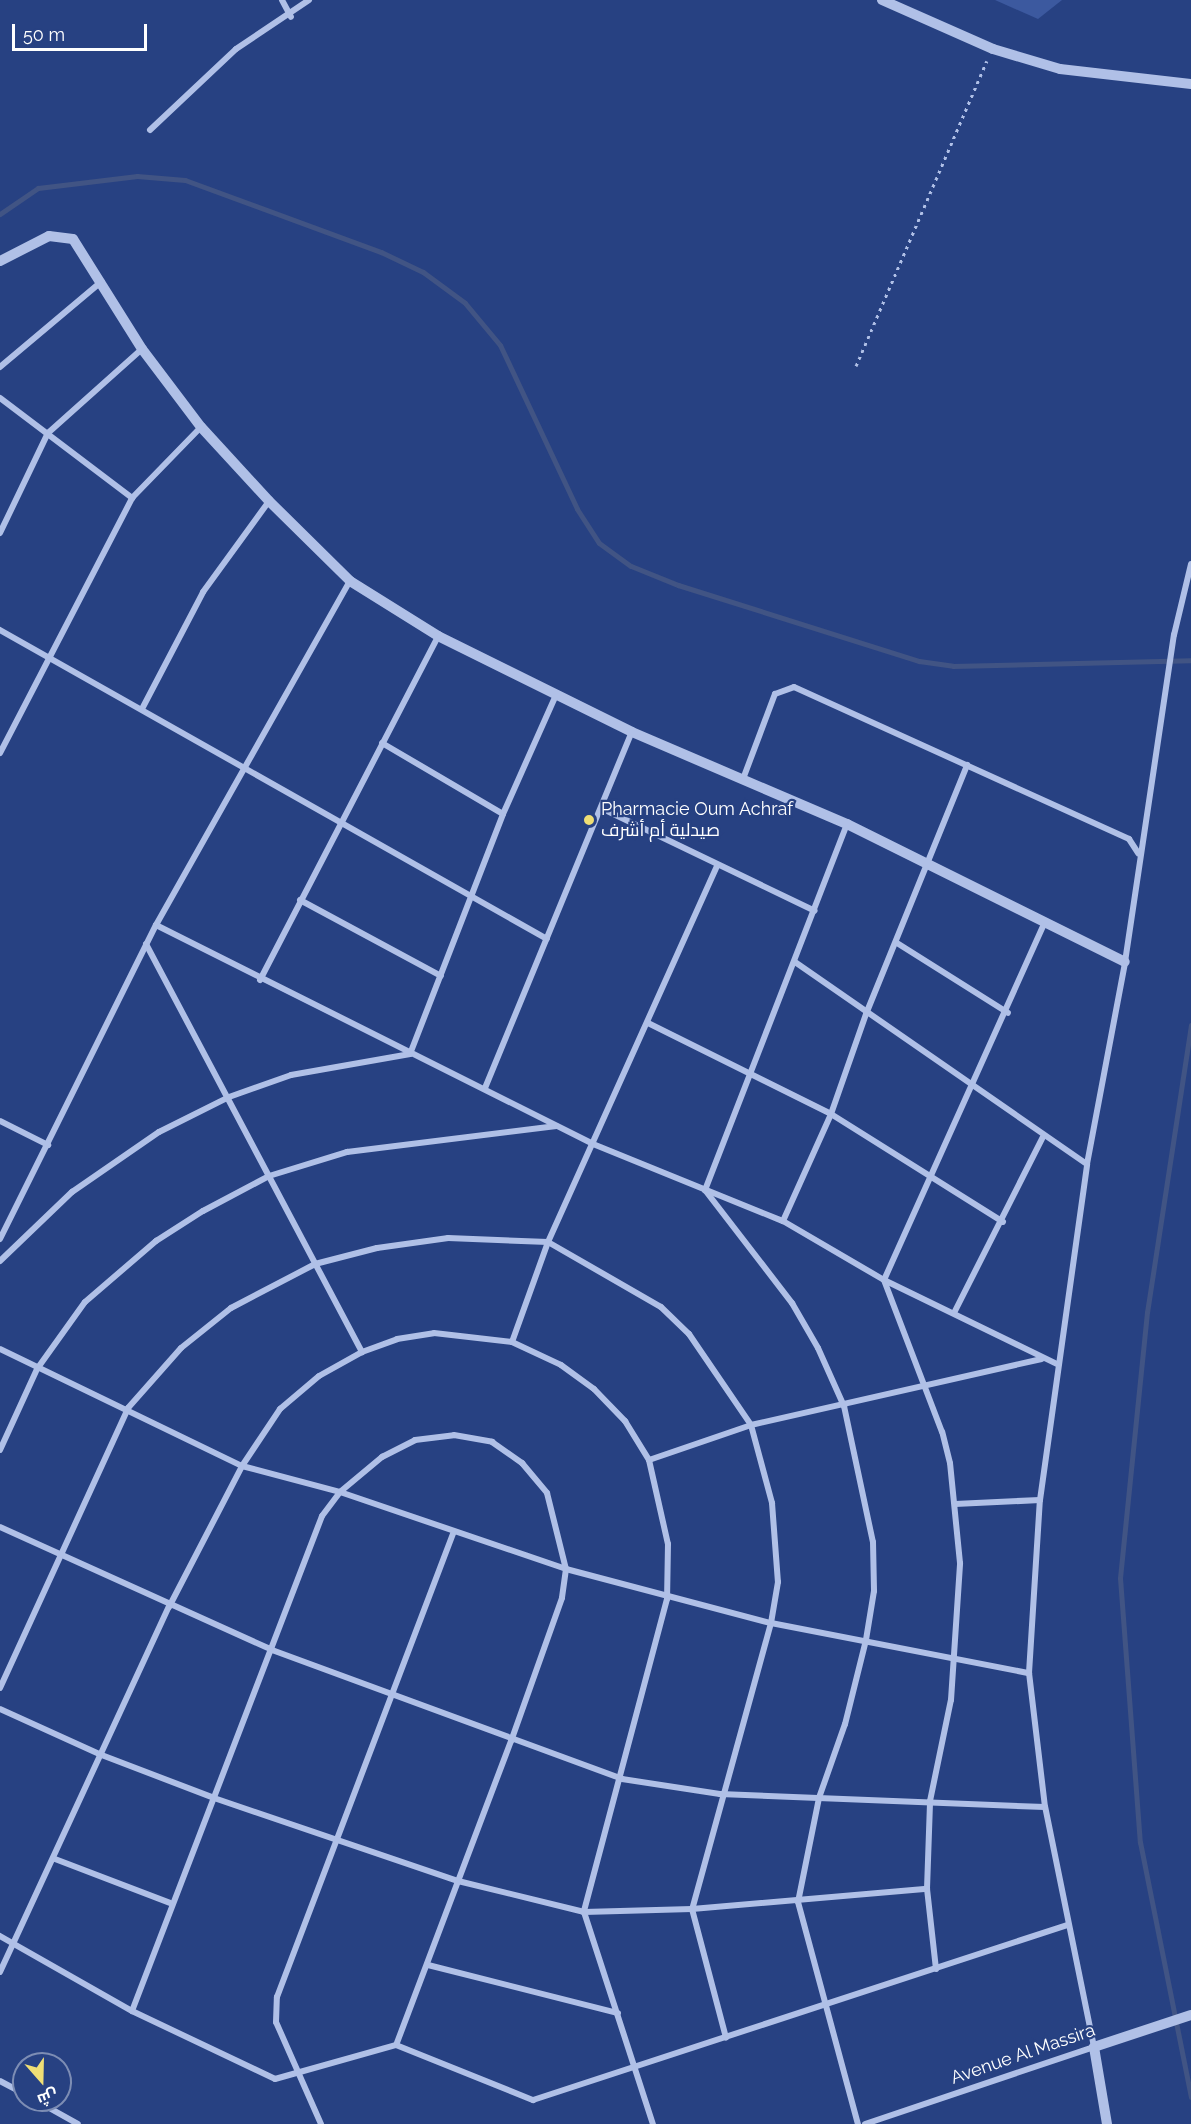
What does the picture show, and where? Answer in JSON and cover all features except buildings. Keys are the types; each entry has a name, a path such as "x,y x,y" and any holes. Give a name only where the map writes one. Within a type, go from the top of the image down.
{"street":[{"path":"282,0 291,17"},
{"path":"150,130 236,49 291,17 309,0"},
{"path":"882,0 993,49 1060,69 1191,84"},
{"path":"0,261 49,236 62,236 80,246 142,349 201,427 269,501 350,581 438,636 632,732 847,824 1125,962"},
{"path":"0,367 102,281"},
{"path":"0,533 48,433 142,349"},
{"path":"0,398 132,498"},
{"path":"0,753 132,498 201,427"},
{"path":"143,707 203,592 269,501"},
{"path":"1107,2124 1094,2047 1067,1925 1045,1807 1029,1673 1040,1500 1057,1364 1087,1164 1125,962 1138,857 1174,635 1191,564"},
{"path":"0,1239 156,925 350,581"},
{"path":"0,630 143,707 243,771 343,822 470,898 547,939"},
{"path":"260,980 438,636"},
{"path":"743,779 775,694 794,687 1129,838 1138,857"},
{"path":"410,1054 503,814 556,695"},
{"path":"485,1088 632,732"},
{"path":"382,743 503,814"},
{"path":"783,1221 831,1114 866,1014 897,943 926,863 967,765"},
{"path":"601,808 717,866 815,911"},
{"path":"705,1190 753,1072 847,824"},
{"path":"512,1342 548,1242 717,866"},
{"path":"300,900 441,976"},
{"path":"936,1969 927,1889 930,1801 955,1661 960,1563 950,1463 928,1387 884,1280 1008,1013 1046,922"},
{"path":"156,925 260,980 410,1054 485,1088 593,1144 783,1221 884,1280 1042,1359 1057,1364"},
{"path":"897,943 1008,1013"},
{"path":"146,944 362,1352"},
{"path":"795,962 1043,1137 1087,1164"},
{"path":"648,1023 753,1072 831,1114 1003,1222"},
{"path":"0,1261 72,1192 159,1132 229,1097 291,1076 410,1054"},
{"path":"0,1121 48,1145"},
{"path":"0,1450 38,1369 85,1302 119,1270 203,1212 269,1176 346,1152 557,1125"},
{"path":"954,1313 1003,1222 1043,1137"},
{"path":"705,1190 792,1303 844,1406 873,1542 874,1591 866,1640 845,1724 819,1798 798,1902 858,2124"},
{"path":"0,1688 128,1408 180,1348 231,1308 315,1264 377,1248 448,1238 548,1242 661,1307 689,1334 751,1425 772,1503 777,1543 778,1582 771,1623 720,1794 692,1910 726,2038"},
{"path":"0,1972 55,1859 99,1754 170,1607 242,1466 280,1409 319,1376 362,1352 434,1333 512,1342 561,1365 594,1389 625,1421 649,1460 668,1544 667,1599 622,1779 584,1912 653,2124"},
{"path":"0,1349 38,1369 128,1408 242,1466 340,1492 566,1569 667,1599 771,1623 866,1640 955,1661 1029,1673"},
{"path":"649,1460 751,1425 928,1387 1042,1359"},
{"path":"132,2011 170,1903 272,1650 311,1541 340,1492 382,1457 415,1440 454,1435 492,1442 522,1463 548,1493 566,1569 562,1598 511,1741 396,2045"},
{"path":"955,1504 1040,1500"},
{"path":"0,1527 60,1558 272,1650 511,1741 622,1779 720,1794 1045,1807"},
{"path":"321,2124 296,2076 275,2010 336,1838 393,1695 454,1531"},
{"path":"0,1709 99,1754 214,1797 458,1881 584,1912 692,1910 927,1889"},
{"path":"55,1859 170,1903"},
{"path":"0,1936 132,2011 265,2076 296,2076 360,2052 396,2045 485,2079 523,2099 545,2098 636,2069 1067,1925"},
{"path":"428,1965 618,2013"},
{"name":"Avenue Al Massira","path":"866,2124 1191,2015"},
{"path":"56,2112 78,2124"}],"path":[{"path":"856,366 993,49"}],"shaded area":[{"path":"995,0 1062,0 1038,19"}],"waterway":[{"path":"0,214 38,188 137,176 185,180 381,252 423,272 465,303 500,345 577,509 599,543 631,566 678,585 919,661 953,666 1191,660"},
{"path":"1191,1025 1147,1312 1120,1578 1140,1842 1191,2097"}],"place":[{"name":"Pharmacie Oum Achraf صيدلية أم أشرف","path":"589,820"}]}
